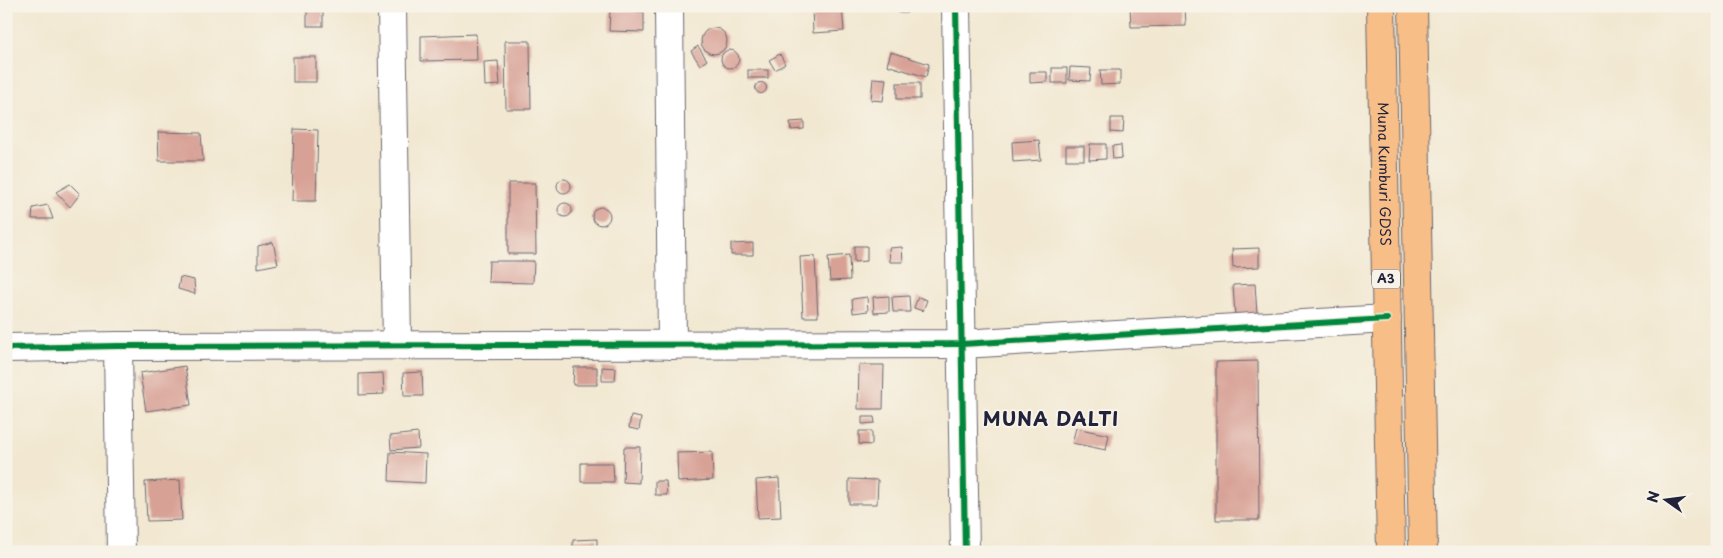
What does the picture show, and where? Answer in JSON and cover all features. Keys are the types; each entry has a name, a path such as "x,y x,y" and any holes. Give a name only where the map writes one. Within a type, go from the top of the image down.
{"highway":[{"name":"Muna Kumburi GDSS","path":"1381,6 1391,552"},
{"name":"A3","path":"1413,6 1423,552"}],"street":[{"path":"392,6 396,346"},
{"path":"669,6 672,345"},
{"path":"956,6 965,552"},
{"path":"6,348 118,346 962,344 1387,319"},
{"path":"118,346 121,552"}],"building":[{"path":"307,6 323,6 323,26 307,26"},
{"path":"812,6 842,6 844,31 813,33"},
{"path":"899,6 906,6 907,13 899,13"},
{"path":"1130,6 1185,6 1186,26 1131,27"},
{"path":"610,10 644,12 644,32 609,31"},
{"path":"714,28 723,32 727,41 723,50 714,54 705,50 701,41 705,32"},
{"path":"476,34 477,60 421,61 421,36"},
{"path":"505,41 530,41 531,109 506,109"},
{"path":"698,46 707,60 700,65 691,51"},
{"path":"726,50 734,50 739,55 737,66 726,68 721,63 721,55"},
{"path":"891,52 929,64 926,77 887,65"},
{"path":"780,54 785,64 775,70 769,60"},
{"path":"293,57 316,57 316,82 293,82"},
{"path":"498,61 500,85 485,86 484,62"},
{"path":"1070,67 1091,68 1090,81 1069,80"},
{"path":"1052,68 1067,68 1067,83 1052,83"},
{"path":"748,70 768,70 768,78 748,78"},
{"path":"1100,70 1120,70 1120,84 1101,85"},
{"path":"1030,72 1047,72 1047,82 1030,83"},
{"path":"873,78 886,79 883,101 871,100"},
{"path":"759,83 763,83 766,88 765,92 759,93 756,90 756,86"},
{"path":"897,83 920,83 920,99 897,99"},
{"path":"1111,118 1124,118 1123,133 1111,132"},
{"path":"804,121 804,129 791,130 790,122"},
{"path":"294,129 318,130 316,201 292,201"},
{"path":"158,132 201,133 203,161 159,161"},
{"path":"1039,140 1041,160 1013,162 1012,142"},
{"path":"1090,144 1106,144 1106,159 1089,160"},
{"path":"1121,145 1122,158 1113,159 1112,146"},
{"path":"1066,146 1084,146 1084,160 1066,160"},
{"path":"561,179 567,179 571,186 567,193 561,193 557,189 557,183"},
{"path":"508,183 535,183 536,254 508,254"},
{"path":"70,184 80,194 70,207 56,192"},
{"path":"565,203 570,205 572,210 570,215 565,217 560,215 558,210 560,205"},
{"path":"48,205 53,219 32,219 33,208"},
{"path":"601,207 607,210 610,216 607,222 601,225 595,222 592,216 595,210"},
{"path":"273,242 278,264 258,268 258,246"},
{"path":"753,243 753,255 731,255 731,244"},
{"path":"854,246 867,246 867,261 854,262"},
{"path":"902,247 903,262 890,262 889,248"},
{"path":"1259,248 1259,267 1233,268 1232,249"},
{"path":"849,255 850,280 830,281 828,257"},
{"path":"815,256 818,317 803,317 800,257"},
{"path":"489,261 534,261 533,283 488,282"},
{"path":"180,277 194,280 195,294 178,289"},
{"path":"1255,284 1257,314 1235,315 1233,285"},
{"path":"889,296 889,312 874,313 873,297"},
{"path":"909,296 910,312 893,312 892,297"},
{"path":"867,297 868,311 853,313 852,299"},
{"path":"918,297 927,300 923,311 914,308"},
{"path":"1258,361 1259,520 1216,520 1216,362"},
{"path":"859,365 884,365 883,409 858,409"},
{"path":"185,366 191,405 146,411 140,373"},
{"path":"574,367 597,367 597,385 573,385"},
{"path":"602,367 616,368 615,381 602,381"},
{"path":"422,372 423,396 404,396 403,373"},
{"path":"383,373 384,394 359,395 359,374"},
{"path":"631,416 641,418 639,430 629,428"},
{"path":"862,417 874,417 875,423 862,424"},
{"path":"1076,428 1109,435 1106,450 1072,443"},
{"path":"859,431 872,431 872,445 859,444"},
{"path":"418,433 419,448 391,450 390,436"},
{"path":"624,447 640,447 639,483 623,482"},
{"path":"390,452 426,454 425,483 389,481"},
{"path":"712,452 713,480 678,482 677,453"},
{"path":"581,463 613,463 614,482 581,482"},
{"path":"779,478 781,517 758,518 756,480"},
{"path":"849,479 878,480 877,504 849,504"},
{"path":"180,480 182,520 147,521 145,482"},
{"path":"655,481 666,481 667,495 655,495"},
{"path":"597,539 597,552 573,552 573,540"}],"cycle path":[{"path":"956,6 965,552"},
{"path":"6,348 118,346 962,344 1387,319"}],"district":[{"name":"MUNA DALTI","path":"1051,419"}]}
